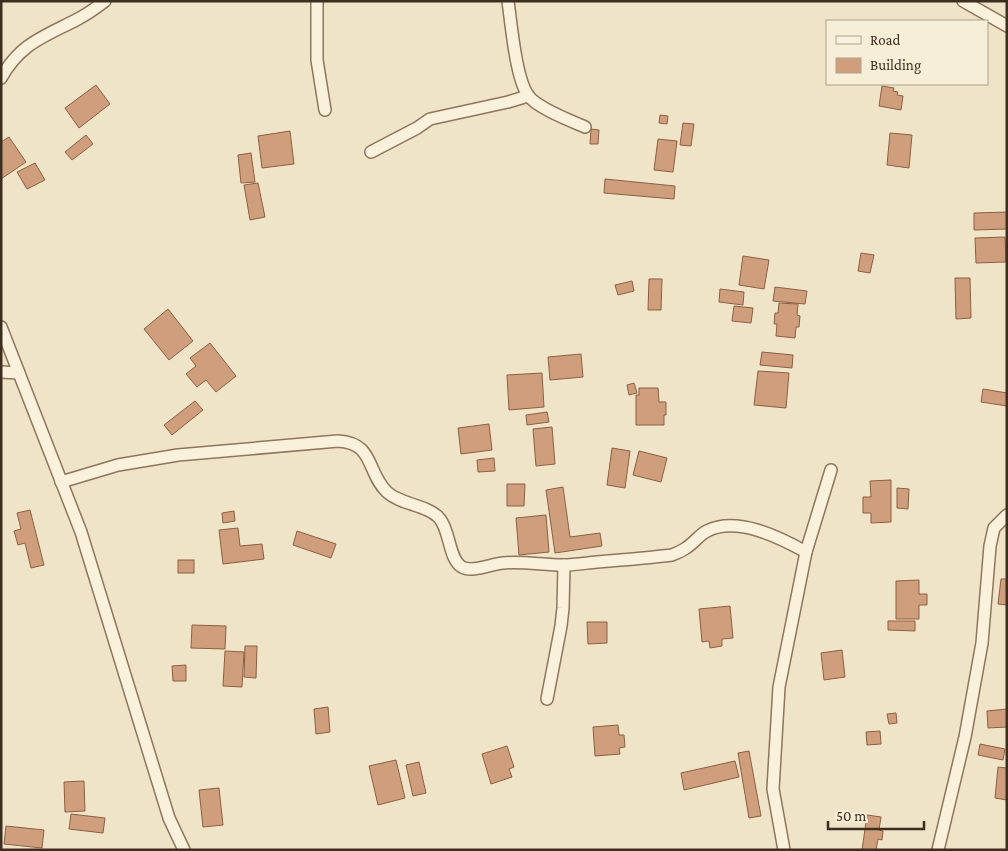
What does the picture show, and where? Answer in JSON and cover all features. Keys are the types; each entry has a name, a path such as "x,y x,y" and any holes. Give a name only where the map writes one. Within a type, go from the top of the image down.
{"street":[{"path":"1,78 17,54 32,42 78,19 105,1"},
{"path":"317,1 317,60 324,110"},
{"path":"508,1 520,80 528,96 541,106 585,127"},
{"path":"963,1 1007,26"},
{"path":"371,152 417,128 430,119 528,96"},
{"path":"1,327 81,532 169,818 184,850"},
{"path":"1,372 19,373"},
{"path":"61,482 118,465 178,455 338,441 351,442 362,449 387,492 429,511 439,518 444,526 456,561 462,568 521,562 564,565 672,555 686,549 705,531 722,525 742,527 780,538 806,552"},
{"path":"784,850 773,789 780,688 806,552 831,470"},
{"path":"938,850 965,737 982,643 990,546 994,528 1007,516"},
{"path":"547,699 564,608 564,565"}],"building":[{"path":"96,85 110,104 79,128 65,108"},
{"path":"882,86 894,88 893,91 898,92 897,95 903,96 901,110 879,106"},
{"path":"660,115 668,116 667,124 659,123"},
{"path":"683,123 694,124 691,146 680,145"},
{"path":"591,129 599,130 598,144 590,144"},
{"path":"290,131 294,164 262,168 258,136"},
{"path":"890,133 912,135 909,168 887,165"},
{"path":"86,135 93,144 72,160 65,152"},
{"path":"9,137 26,162 1,179 1,142"},
{"path":"658,139 677,141 673,172 654,170"},
{"path":"251,153 255,182 241,183 238,155"},
{"path":"35,163 45,180 27,189 17,172"},
{"path":"605,179 675,186 674,199 604,193"},
{"path":"258,183 265,217 250,220 244,185"},
{"path":"1007,212 1007,229 974,230 974,213"},
{"path":"1005,237 1006,262 976,263 975,238"},
{"path":"861,253 874,255 870,273 858,271"},
{"path":"743,256 769,260 764,289 739,285"},
{"path":"955,278 970,278 971,318 956,319"},
{"path":"649,279 662,279 661,310 648,310"},
{"path":"632,281 634,291 618,295 615,285"},
{"path":"775,287 807,291 805,304 773,301"},
{"path":"720,289 744,292 743,305 719,302"},
{"path":"779,303 798,304 797,315 800,316 795,338 776,336 777,324 774,324 775,313 778,313"},
{"path":"734,306 753,308 751,323 732,321"},
{"path":"168,309 193,341 169,360 144,329"},
{"path":"210,343 236,376 216,392 206,380 197,387 186,374 196,366 190,358"},
{"path":"762,352 793,355 792,368 760,365"},
{"path":"581,354 583,377 550,380 548,357"},
{"path":"758,371 789,373 786,408 754,405"},
{"path":"542,373 544,407 509,410 507,375"},
{"path":"634,383 637,393 629,395 627,385"},
{"path":"639,388 658,388 659,402 666,402 664,425 636,425 636,395 639,395"},
{"path":"983,389 1007,393 1007,406 981,402"},
{"path":"195,401 203,410 172,435 164,425"},
{"path":"547,412 549,422 527,425 526,415"},
{"path":"489,424 492,450 461,454 458,428"},
{"path":"552,427 555,464 536,466 533,429"},
{"path":"612,448 630,451 625,488 607,485"},
{"path":"639,451 667,458 661,482 633,475"},
{"path":"494,458 495,471 478,472 477,460"},
{"path":"891,480 891,522 871,523 871,513 863,513 863,497 871,497 870,481"},
{"path":"507,484 525,484 524,506 507,506"},
{"path":"563,487 570,537 600,533 602,546 555,553 546,490"},
{"path":"897,488 909,489 908,509 897,508"},
{"path":"30,510 44,565 31,568 25,543 18,545 14,531 21,529 17,513"},
{"path":"234,511 235,521 223,523 222,513"},
{"path":"546,515 549,552 519,555 516,518"},
{"path":"238,528 240,546 262,544 264,559 223,564 219,530"},
{"path":"297,531 336,544 331,558 293,545"},
{"path":"178,560 194,560 194,573 178,573"},
{"path":"1001,579 1007,579 1007,605 998,604"},
{"path":"919,580 919,594 927,594 927,605 919,605 919,619 896,619 896,581"},
{"path":"730,606 733,638 722,639 722,646 710,648 709,641 702,642 699,609"},
{"path":"888,621 915,621 915,631 888,630"},
{"path":"587,622 607,622 607,643 588,644"},
{"path":"192,625 226,626 225,649 191,648"},
{"path":"245,646 257,646 256,678 244,677"},
{"path":"842,650 845,677 824,680 821,653"},
{"path":"225,651 244,652 242,687 223,686"},
{"path":"186,665 186,681 173,681 172,666"},
{"path":"328,707 330,732 316,734 314,709"},
{"path":"1007,709 1007,727 988,728 987,711"},
{"path":"896,713 897,723 889,724 887,714"},
{"path":"618,725 619,735 624,735 625,747 619,748 620,754 595,756 593,727"},
{"path":"880,731 881,744 867,745 866,732"},
{"path":"980,744 1005,749 1003,760 978,755"},
{"path":"507,746 514,767 509,769 512,777 491,784 482,754"},
{"path":"749,751 761,816 749,818 738,753"},
{"path":"396,760 405,798 378,805 369,766"},
{"path":"735,761 739,777 684,790 681,773"},
{"path":"419,762 426,793 413,796 406,765"},
{"path":"998,767 1007,768 1007,800 995,798"},
{"path":"84,781 85,811 65,812 64,782"},
{"path":"219,788 223,825 203,827 199,790"},
{"path":"71,814 105,818 103,833 69,829"},
{"path":"867,815 881,817 879,830 883,831 882,840 878,839 876,850 862,850"},
{"path":"6,826 44,830 42,848 4,844"}]}
